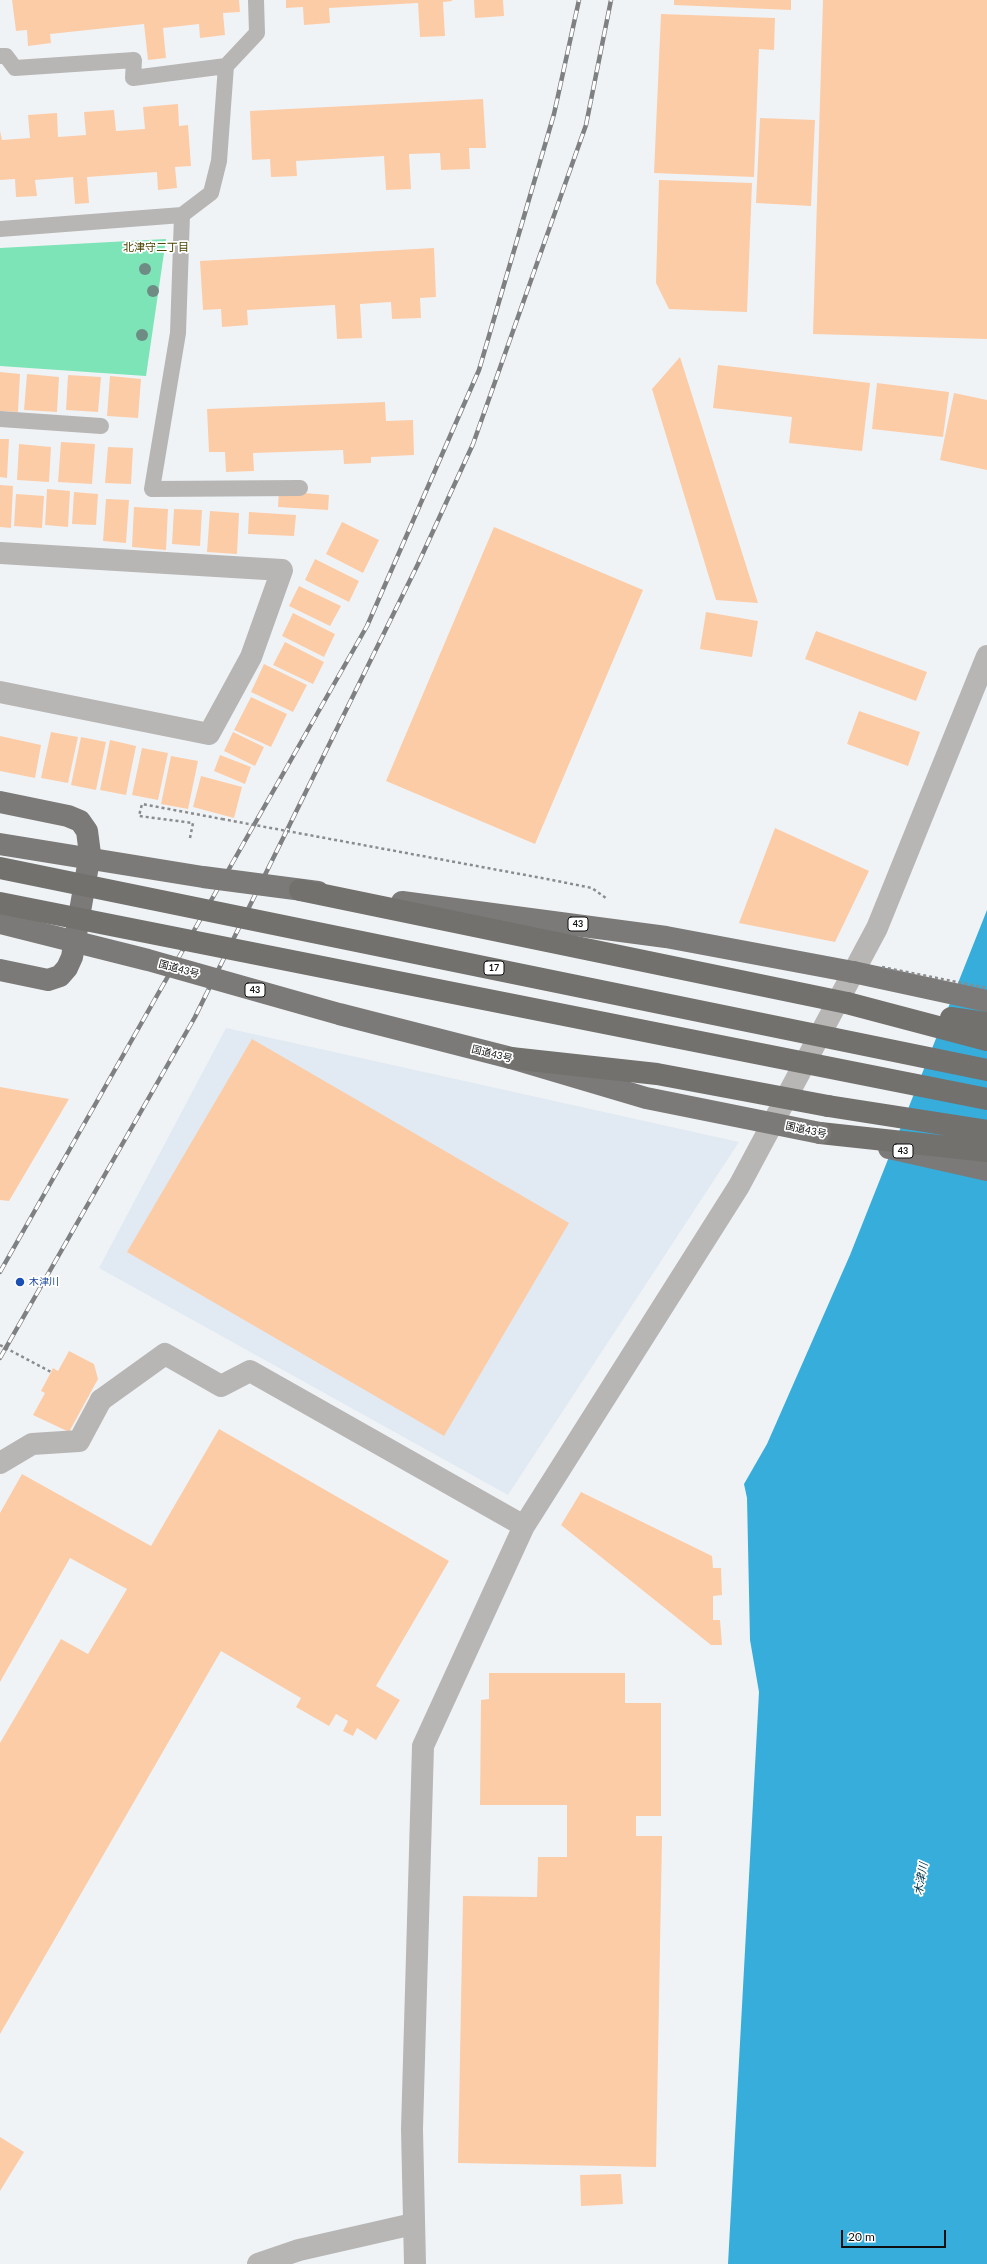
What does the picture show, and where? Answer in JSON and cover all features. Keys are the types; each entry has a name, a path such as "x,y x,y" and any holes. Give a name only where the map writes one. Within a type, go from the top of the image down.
{"highway":[{"path":"0,802 68,816 80,822 87,831 90,854 72,957 67,968 60,976 48,980 0,970"},
{"name":"43","path":"0,844 195,876 574,923 666,937 853,972 987,1001"},
{"name":"17","path":"0,868 987,1070"},
{"path":"300,890 847,1003 987,1040"},
{"path":"0,903 987,1099"},
{"name":"国道43号","path":"0,923 148,960 418,1035 511,1058 646,1098 820,1133 987,1170"},
{"path":"847,1003 987,1023"},
{"path":"511,1058 658,1074 828,1106 987,1131"},
{"path":"820,1133 987,1151"}],"street":[{"path":"0,553 284,564 251,657 209,734 0,692"},
{"path":"415,2264 412,2129 423,1746 524,1526 739,1186 873,935 987,656"},
{"path":"0,1463 32,1444 78,1441 101,1400 165,1354 221,1386 250,1371 524,1526"},
{"path":"258,2264 299,2250 413,2224"}],"lane":[{"path":"0,229 182,215 211,193 219,161 226,66 257,32 256,0"},
{"path":"0,56 6,56 15,68 134,60 133,78 226,66"},
{"path":"182,215 178,333 152,489 300,488"},
{"path":"0,419 101,426"}],"path":[{"path":"190,838 192,823 139,816 142,804 222,819"},
{"path":"0,1345 51,1372"}],"shaded area":[{"path":"226,1028 739,1142 508,1495 99,1268"}],"green space":[{"path":"166,239 146,376 0,366 0,248"}],"water":[{"name":"木津川","path":"987,910 987,2264 728,2264 759,1692 750,1640 747,1498 744,1484 767,1444 850,1255"}],"building":[{"path":"12,0 239,0 240,12 223,13 225,35 200,38 199,24 163,28 166,58 148,60 144,24 50,34 51,43 28,46 27,30 16,31"},
{"path":"286,0 452,1 443,2 445,36 420,37 418,3 329,8 330,23 304,25 303,7 286,8"},
{"path":"474,0 503,0 504,16 475,18"},
{"path":"674,0 791,0 791,10 674,5"},
{"path":"823,0 987,0 987,339 813,334"},
{"path":"661,14 775,18 774,50 759,49 754,177 654,173"},
{"path":"483,99 486,148 469,148 470,169 441,170 440,153 409,154 411,189 386,190 384,156 296,161 297,176 271,177 270,159 252,160 250,111"},
{"path":"178,104 179,126 188,125 191,166 175,167 177,188 158,190 157,172 87,177 89,203 75,204 73,177 35,180 37,196 16,197 15,179 0,180 0,131 2,140 30,138 28,115 57,113 58,137 86,135 84,112 114,110 116,131 145,129 143,107"},
{"path":"760,118 815,120 811,206 756,203"},
{"path":"659,180 752,183 747,312 669,309 656,283"},
{"path":"434,248 436,297 420,298 421,318 392,319 391,302 360,304 362,338 337,339 335,305 247,310 248,325 222,327 221,309 203,310 200,261"},
{"path":"680,357 758,603 716,600 652,389"},
{"path":"718,365 870,383 862,451 789,443 792,417 713,408"},
{"path":"0,372 20,374 18,412 0,411"},
{"path":"27,374 59,377 57,412 24,410"},
{"path":"68,375 101,377 98,412 66,410"},
{"path":"110,376 141,379 138,418 107,416"},
{"path":"877,383 949,392 943,437 872,429"},
{"path":"954,393 987,400 987,470 940,460"},
{"path":"385,402 386,421 413,420 414,455 371,457 371,463 344,464 343,450 253,453 254,471 226,472 225,452 209,452 207,409"},
{"path":"0,439 9,439 7,478 0,477"},
{"path":"61,442 95,444 92,484 58,482"},
{"path":"19,444 51,447 49,482 17,480"},
{"path":"108,447 133,448 131,484 105,483"},
{"path":"0,485 13,486 11,528 0,527"},
{"path":"47,489 70,491 68,527 45,525"},
{"path":"279,491 329,495 328,510 278,507"},
{"path":"74,492 98,494 96,525 72,524"},
{"path":"16,494 44,496 42,528 14,526"},
{"path":"106,499 129,500 126,543 103,541"},
{"path":"134,507 168,509 166,550 132,547"},
{"path":"174,509 202,510 200,546 172,544"},
{"path":"210,511 239,513 237,554 207,552"},
{"path":"249,512 296,515 294,536 248,534"},
{"path":"342,522 379,540 363,573 326,554"},
{"path":"494,527 643,590 535,844 386,781"},
{"path":"315,559 359,581 349,602 305,580"},
{"path":"299,586 341,606 330,626 289,606"},
{"path":"706,612 758,621 752,657 700,649"},
{"path":"293,613 335,634 324,657 282,636"},
{"path":"816,631 927,672 916,701 805,659"},
{"path":"285,642 324,662 313,684 273,665"},
{"path":"264,664 307,685 293,712 251,692"},
{"path":"251,697 287,714 271,747 234,730"},
{"path":"859,711 920,732 908,766 847,744"},
{"path":"51,732 78,737 68,783 41,778"},
{"path":"233,732 264,747 255,766 224,751"},
{"path":"0,736 41,745 35,778 0,771"},
{"path":"81,737 106,742 96,790 71,785"},
{"path":"110,740 136,746 126,795 100,790"},
{"path":"142,748 168,753 158,800 132,795"},
{"path":"220,755 251,767 245,784 214,771"},
{"path":"171,756 198,761 188,809 161,804"},
{"path":"201,776 242,787 234,818 193,807"},
{"path":"775,828 869,871 835,942 739,923"},
{"path":"252,1039 569,1223 444,1436 127,1252"},
{"path":"0,1087 69,1099 9,1201 0,1200"},
{"path":"69,1351 94,1364 98,1379 69,1432 33,1415 45,1393 41,1391 53,1368 58,1371"},
{"path":"219,1429 449,1561 376,1686 400,1700 376,1740 357,1728 353,1736 343,1731 348,1721 336,1714 329,1726 296,1707 301,1698 221,1651 0,2034 0,1743 61,1639 88,1654 127,1589 70,1558 0,1682 0,1513 22,1474 151,1546"},
{"path":"581,1492 712,1556 713,1568 721,1568 722,1595 713,1596 713,1620 720,1620 722,1645 711,1645 561,1525"},
{"path":"489,1673 625,1673 625,1703 661,1703 661,1816 636,1816 636,1836 662,1836 656,2167 458,2163 463,1896 537,1897 538,1857 567,1857 567,1805 480,1805 481,1700 489,1699"},
{"path":"0,2137 24,2152 0,2191"},
{"path":"621,2174 623,2204 581,2206 580,2175"}],"railway":[{"path":"0,1272 367,626 479,370 554,114 579,0"},
{"path":"0,1358 195,1017 418,564 473,444 586,125 611,0"}],"place":[{"name":"木津川","path":"20,1282"}],"district":[{"name":"北津守二丁目","path":"156,247"}]}
